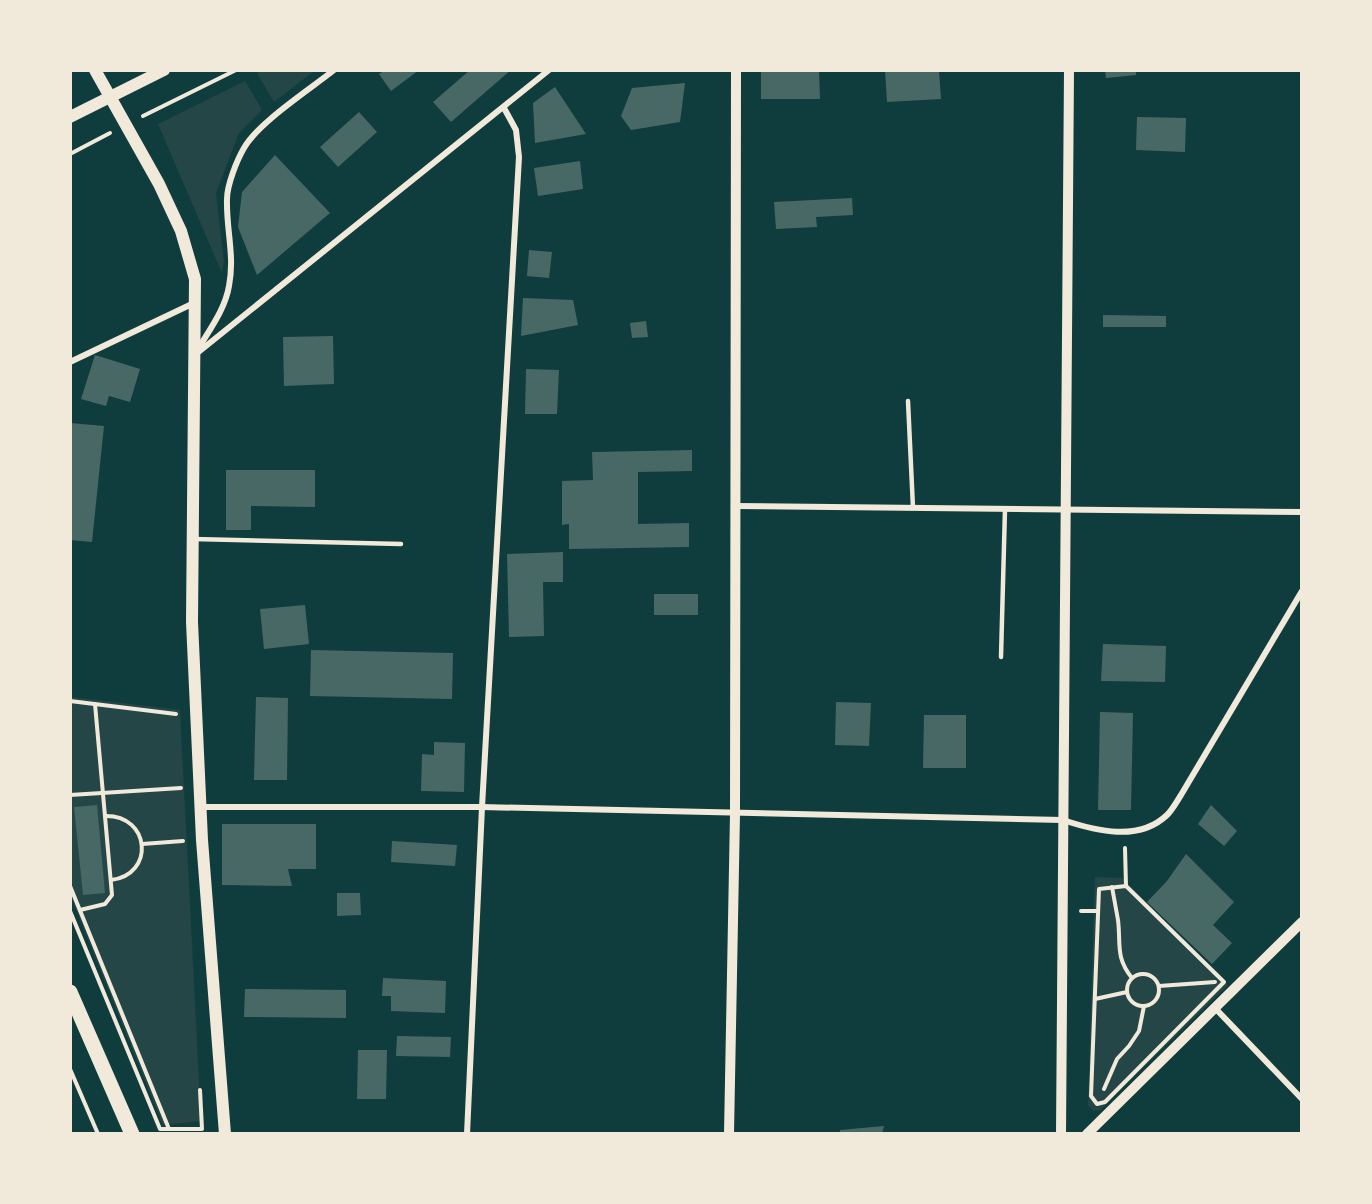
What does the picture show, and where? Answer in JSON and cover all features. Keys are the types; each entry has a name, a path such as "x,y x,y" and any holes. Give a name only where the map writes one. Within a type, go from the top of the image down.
{"main road":[{"path":"95,70 159,184 181,231 195,279 192,622 202,840 225,1134"},
{"path":"70,117 164,70"},
{"path":"70,992 132,1134"}],"street":[{"path":"196,354 225,304 230,285 232,253 226,200 229,185 243,148 257,131 333,70"},
{"path":"196,354 549,70"},
{"path":"729,1134 735,814 736,70"},
{"path":"1061,1134 1070,70"},
{"path":"467,1134 482,807 519,157 516,130 504,108"},
{"path":"70,362 196,302"},
{"path":"734,506 1302,512"},
{"path":"200,807 482,807 1063,820 1088,828 1125,832 1153,825 1168,814 1302,591"},
{"path":"1087,1134 1302,922"},
{"path":"1215,1008 1302,1099"}],"lane":[{"path":"908,401 913,508"},
{"path":"1001,657 1005,509"},
{"path":"193,539 401,544"}],"path":[{"path":"140,118 236,70"},
{"path":"70,154 118,129"},
{"path":"70,701 176,713 177,724"},
{"path":"80,910 105,904 112,895 95,704"},
{"path":"180,777 182,799"},
{"path":"70,795 181,788"},
{"path":"105,816 124,818 133,825 142,844 137,866 120,879 111,880"},
{"path":"183,831 184,841"},
{"path":"1125,832 1126,886 1232,990"},
{"path":"142,844 202,840"},
{"path":"70,886 169,1129"},
{"path":"1097,1104 1091,1096 1099,889 1126,886"},
{"path":"1112,887 1118,922 1120,954 1132,978"},
{"path":"70,911 160,1129 202,1128 199,1081"},
{"path":"1143,974 1150,976 1159,986 1156,1000 1144,1006 1132,1003 1127,992 1127,985 1132,978 1143,974"},
{"path":"1159,986 1206,981 1224,982"},
{"path":"1097,1104 1105,1102 1224,982"},
{"path":"1095,999 1127,992"},
{"path":"1097,1104 1117,1059 1139,1030 1144,1006"},
{"path":"70,1069 98,1134"}],"shaded area":[{"path":"262,70 314,71 274,102 257,73"},
{"path":"245,81 262,110 239,133 216,193 224,261 222,273 158,124"},
{"path":"71,697 180,710 201,1121 163,1125 71,897"},
{"path":"1095,877 1122,878 1228,985 1100,1110 1093,1111 1088,1105"}],"building":[{"path":"385,70 419,70 391,91 379,74"},
{"path":"470,70 511,70 451,122 433,102"},
{"path":"761,70 819,70 820,99 761,99"},
{"path":"885,70 939,70 941,99 887,102"},
{"path":"1105,70 1136,70 1136,75 1106,78"},
{"path":"685,83 680,122 631,130 621,116 632,88"},
{"path":"555,87 586,134 535,143 533,103"},
{"path":"359,112 377,132 338,167 320,147"},
{"path":"1137,117 1186,118 1185,152 1136,150"},
{"path":"275,155 330,213 257,275 238,227 242,192"},
{"path":"580,161 583,189 538,196 534,168"},
{"path":"852,198 853,215 816,217 817,227 776,229 774,202"},
{"path":"529,250 552,252 549,278 527,276"},
{"path":"523,298 573,300 578,325 521,336"},
{"path":"1103,315 1166,316 1166,327 1103,327"},
{"path":"646,321 648,337 632,338 630,323"},
{"path":"333,336 334,384 284,386 283,337"},
{"path":"95,355 140,369 130,402 109,396 106,406 81,399"},
{"path":"526,369 559,370 557,414 525,414"},
{"path":"70,423 104,426 92,542 70,540"},
{"path":"692,450 692,471 638,472 638,524 689,523 689,547 569,549 569,524 562,525 562,481 593,480 592,452"},
{"path":"226,470 315,470 315,507 251,506 251,530 226,530"},
{"path":"563,552 563,582 543,582 544,636 509,637 507,554"},
{"path":"654,594 698,594 698,615 654,615"},
{"path":"305,605 309,644 264,649 260,609"},
{"path":"1103,644 1166,646 1165,682 1101,681"},
{"path":"311,650 453,653 452,699 310,696"},
{"path":"256,697 288,698 287,780 254,780"},
{"path":"836,702 871,703 869,746 835,745"},
{"path":"1100,712 1133,713 1131,810 1098,810"},
{"path":"924,715 966,715 966,768 923,768"},
{"path":"434,742 465,743 464,792 421,791 422,754 434,755"},
{"path":"97,805 105,893 83,895 74,807"},
{"path":"1211,805 1237,831 1224,846 1198,824"},
{"path":"222,824 316,824 316,869 288,869 292,886 222,885"},
{"path":"392,841 457,845 455,866 391,862"},
{"path":"1186,854 1234,902 1213,925 1232,943 1212,964 1147,902 1167,881"},
{"path":"337,893 360,893 361,915 337,916"},
{"path":"383,978 446,981 445,1013 391,1011 391,996 382,996"},
{"path":"245,989 346,990 346,1018 244,1017"},
{"path":"397,1036 451,1037 450,1057 396,1056"},
{"path":"358,1050 387,1050 386,1099 357,1099"},
{"path":"884,1126 882,1134 840,1134 840,1130"}]}
